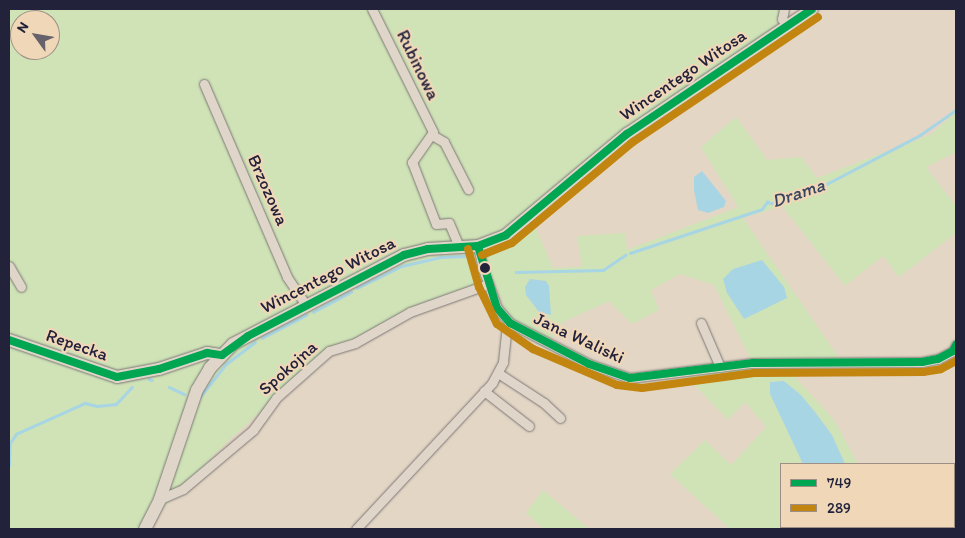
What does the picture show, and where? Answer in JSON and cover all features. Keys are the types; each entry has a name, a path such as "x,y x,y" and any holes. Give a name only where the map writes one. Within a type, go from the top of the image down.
{"street":[{"name":"Rubinowa","path":"372,9 434,132 432,136 444,142 468,189"},
{"path":"784,9 782,19 786,26"},
{"name":"Wincentego Witosa","path":"145,529 160,499 186,416 197,390 222,354 248,336 404,255 478,246 506,235 627,134 812,9"},
{"name":"Brzozowa","path":"204,84 288,277 306,306"},
{"path":"432,136 412,162 436,224 449,223 458,247"},
{"name":"Jana Waliski","path":"478,246 488,284 497,308 510,323 588,364 624,377 642,378 752,363 922,362 938,359 955,350"},
{"path":"9,266 21,287"},
{"name":"Spokojna","path":"160,499 183,489 253,430 276,398 329,351 355,343 418,309 462,296 488,284"},
{"path":"356,529 484,391 498,373 510,323"},
{"path":"701,323 720,368"},
{"name":"Repecka","path":"9,340 118,377 160,369 208,353 222,354"},
{"path":"498,373 544,403 560,418"},
{"path":"484,391 529,426"}],"green space":[{"path":"9,9 785,9 777,27 617,138 511,239 533,222 553,268 582,267 577,236 625,233 627,250 738,207 701,147 736,117 767,160 801,157 817,178 932,134 956,112 956,152 926,167 956,206 956,233 899,277 883,256 845,286 782,206 743,218 839,358 750,358 714,285 680,274 651,290 659,310 632,324 609,301 563,322 550,341 515,322 505,307 493,278 490,283 400,318 336,351 289,386 228,441 142,529 9,529","holes":["530,279 545,281 539,312 526,295"]},
{"path":"757,367 786,367 834,420 857,463 845,463 832,435 797,447 803,463 780,463 780,528 830,529 730,529 670,474 705,440 731,465 766,427 745,402 728,420 687,377"},
{"path":"543,490 589,529 544,529 526,513"}],"water":[{"path":"702,171 726,201 724,207 708,213 698,210 694,190 694,177"},
{"path":"762,260 784,287 787,298 744,319 727,293 723,279 733,269"},
{"path":"530,279 546,281 549,286 551,315 539,312 526,295 525,287"},
{"path":"784,381 801,395 832,435 845,463 803,463 770,394 770,382"}],"waterway":[{"name":"Drama","path":"630,253 762,209 767,202 776,204 815,190 920,135 956,110"},
{"name":"Drama","path":"516,272 603,270 625,255"},
{"name":"Drama","path":"357,288 402,266 441,257 466,256"},
{"name":"Drama","path":"313,312 351,292"},
{"name":"Drama","path":"262,338 306,315"},
{"name":"Drama","path":"200,397 226,364 255,342"},
{"name":"Drama","path":"9,466 10,443 16,434 85,403 97,406 116,404 132,387"},
{"name":"Drama","path":"169,387 184,394"}],"transit line":[{"name":"749","path":"222,355 248,336 404,255 428,249 478,246 506,235 627,134 812,9"},
{"name":"289","path":"482,255 512,243 633,142 818,17"},
{"name":"749","path":"478,246 497,308 510,323 589,364 630,378 753,363 922,362 938,359 953,351 956,345"},
{"name":"289","path":"468,249 479,287 497,324 533,349 617,385 642,388 754,373 923,372 941,369 956,361"},
{"name":"749","path":"9,340 117,377 159,369 207,353 222,355"}]}
